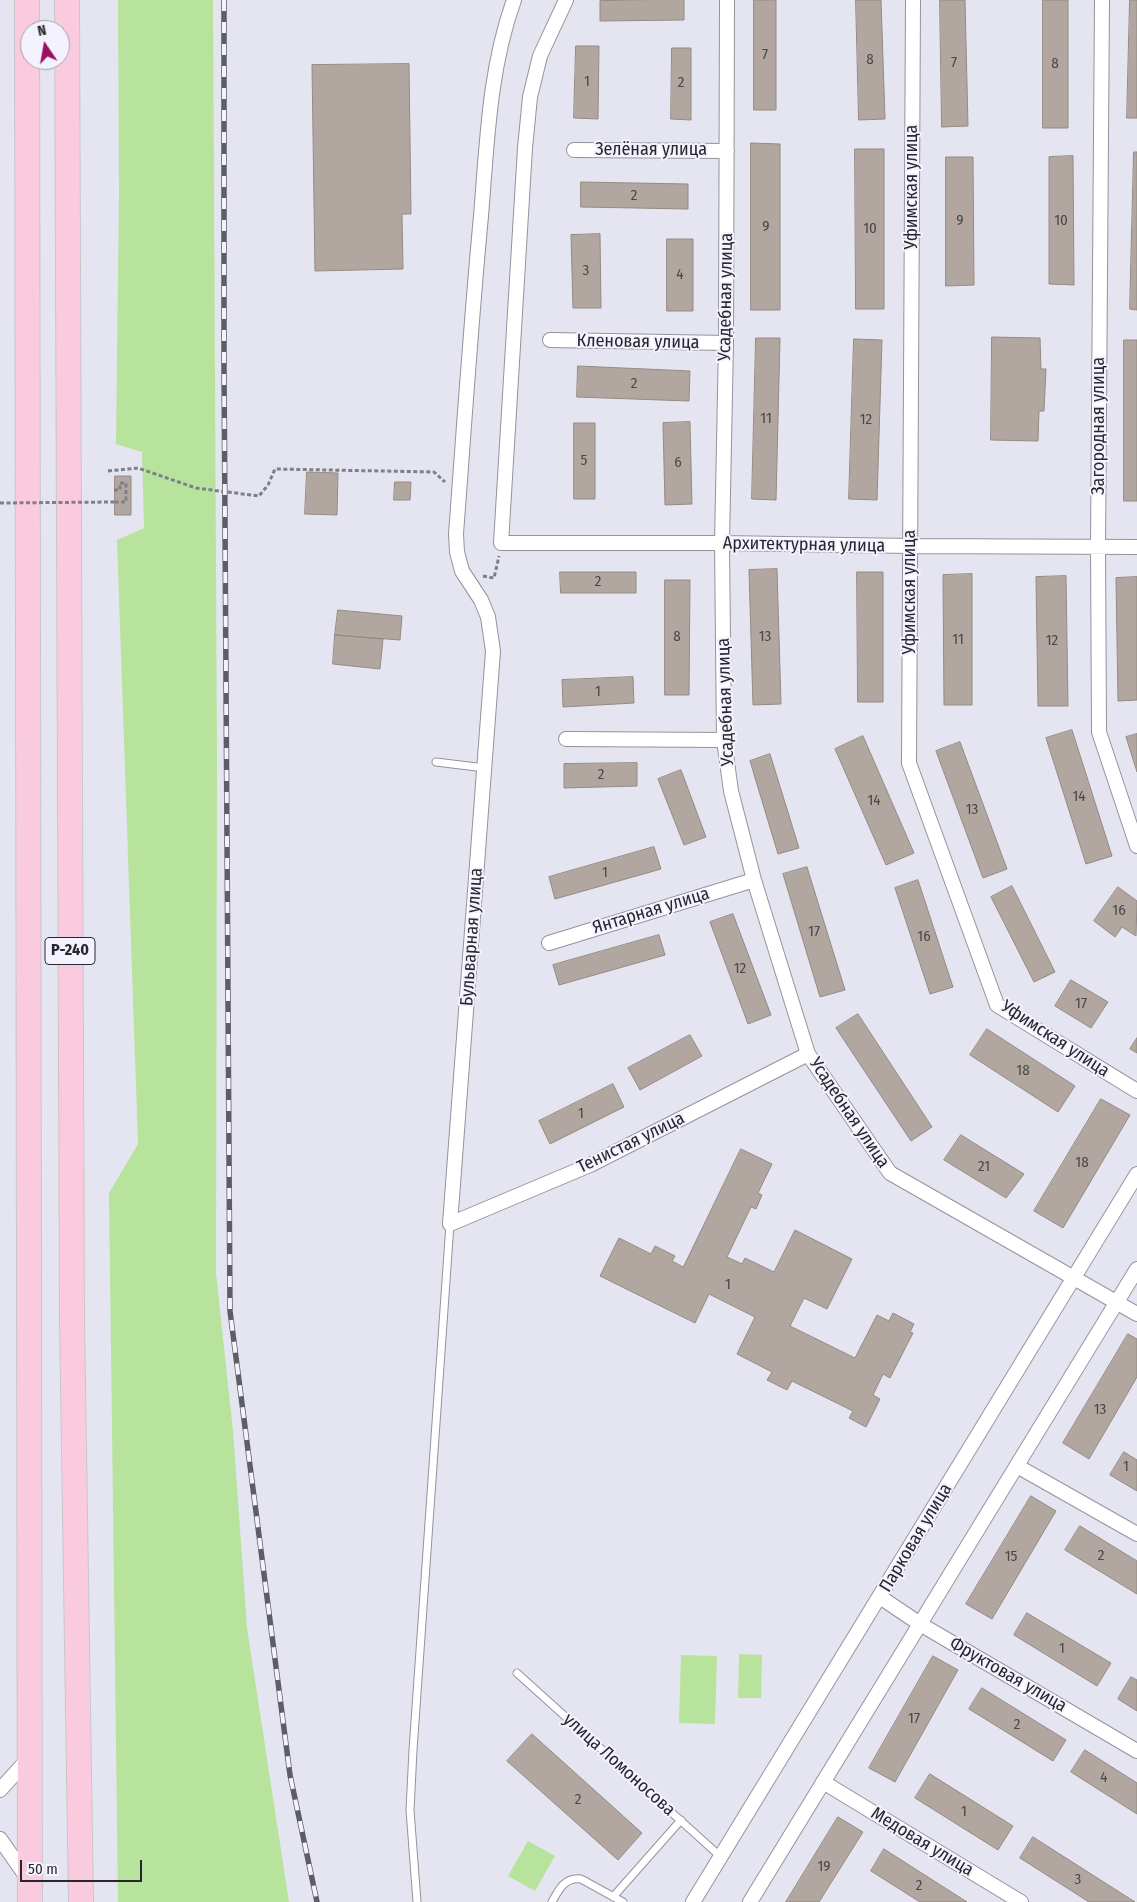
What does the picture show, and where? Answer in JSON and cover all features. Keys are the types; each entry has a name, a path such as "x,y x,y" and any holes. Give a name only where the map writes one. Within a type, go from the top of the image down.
{"highway":[{"name":"Р-240","path":"27,0 30,1286 28,1759 30,1892"},
{"name":"Р-240","path":"67,0 72,1320 81,1902"}],"street":[{"name":"Бульварная улица","path":"450,1224 493,651 488,617 481,600 462,571 457,552 456,534 474,286 490,114 496,66 505,25 514,0"},
{"name":"Архитектурная улица","path":"566,0 540,56 530,97 501,543 1137,547"},
{"name":"Усадебная улица","path":"727,0 726,343 722,543 724,740 731,791 754,880 808,1054 890,1173 1137,1314"},
{"name":"Уфимская улица","path":"914,0 909,764 997,1005 1137,1091"},
{"name":"Загородная улица","path":"1102,0 1098,547 1099,732 1137,846"},
{"name":"Зелёная улица","path":"574,150 727,151"},
{"name":"Кленовая улица","path":"550,340 726,343"},
{"path":"566,739 724,740"},
{"name":"Янтарная улица","path":"549,943 754,880"},
{"name":"Тенистая улица","path":"450,1224 590,1165 808,1054"},
{"name":"Парковая улица","path":"693,1902 1137,1174"},
{"path":"750,1902 1137,1269"},
{"path":"1017,1466 1137,1534"},
{"name":"Фруктовая улица","path":"880,1596 920,1624 1137,1751"},
{"path":"0,1790 28,1759"},
{"name":"Медовая улица","path":"823,1782 1021,1902"},
{"path":"0,1839 30,1892"}],"lane":[{"path":"436,762 485,768"},
{"path":"417,1902 410,1810 412,1760 450,1224"},
{"name":"улица Ломоносова","path":"517,1673 721,1857"},
{"path":"613,1896 680,1820"},
{"path":"552,1902 560,1887 565,1882 576,1878 622,1902"}],"path":[{"path":"108,471 138,468 196,488 259,496 268,485 275,469 434,472"},
{"path":"0,503 126,502 126,483 120,483 120,490 114,490"}],"green space":[{"path":"118,0 213,0 217,756 216,1273 233,1431 247,1628 289,1902 118,1902 109,1193 138,1144 117,540 144,528 142,452 116,444 119,192"},
{"path":"739,1654 762,1655 761,1698 738,1698"},
{"path":"681,1655 717,1656 715,1724 679,1723"},
{"path":"528,1841 555,1856 535,1891 508,1876"}],"building":[{"path":"684,0 684,20 600,21 600,1"},
{"path":"754,0 776,0 776,110 754,110"},
{"path":"856,0 881,0 885,119 859,120"},
{"path":"940,0 965,0 968,126 942,127"},
{"path":"1043,0 1068,0 1068,128 1043,128"},
{"path":"1130,0 1137,0 1137,118 1127,118"},
{"path":"576,46 599,46 598,119 574,118"},
{"path":"672,48 691,48 691,120 671,119"},
{"path":"409,64 411,214 402,214 403,269 315,271 312,65"},
{"path":"751,143 780,144 780,310 751,310"},
{"path":"855,149 884,149 884,309 856,309"},
{"path":"1134,152 1137,152 1137,310 1130,309"},
{"path":"1073,156 1074,285 1049,284 1049,157"},
{"path":"946,157 973,157 974,285 946,286"},
{"path":"581,182 688,184 688,209 581,207"},
{"path":"600,234 601,308 573,308 571,235"},
{"path":"667,239 693,239 693,311 667,311"},
{"path":"992,337 1040,338 1041,369 1046,369 1044,411 1039,411 1038,441 991,440"},
{"path":"756,338 780,338 776,500 752,499"},
{"path":"854,339 882,340 877,500 849,499"},
{"path":"1124,340 1137,340 1137,501 1124,501"},
{"path":"578,366 690,371 689,401 577,397"},
{"path":"690,422 692,504 665,505 663,423"},
{"path":"574,423 595,423 595,499 574,499"},
{"path":"307,472 338,473 337,515 305,514"},
{"path":"115,476 131,476 131,515 115,515"},
{"path":"395,482 411,482 410,500 394,500"},
{"path":"777,569 781,704 753,705 749,570"},
{"path":"560,572 636,572 636,593 561,593"},
{"path":"857,572 883,572 883,702 858,702"},
{"path":"972,574 972,705 944,705 943,575"},
{"path":"1066,576 1068,706 1038,706 1036,577"},
{"path":"1137,577 1137,700 1118,701 1116,578"},
{"path":"665,580 690,580 689,695 665,695"},
{"path":"338,610 402,616 400,640 335,635"},
{"path":"335,635 383,639 380,669 333,664"},
{"path":"633,677 634,703 563,707 562,680"},
{"path":"1072,730 1112,856 1086,864 1046,738"},
{"path":"1137,734 1137,772 1126,737"},
{"path":"863,736 914,853 886,865 835,749"},
{"path":"960,742 1007,869 983,878 936,751"},
{"path":"770,754 799,848 778,854 750,761"},
{"path":"637,763 637,786 564,788 564,764"},
{"path":"681,770 706,837 684,845 658,779"},
{"path":"654,847 661,869 555,899 549,877"},
{"path":"807,867 845,990 820,997 783,874"},
{"path":"918,880 953,987 930,994 895,888"},
{"path":"1012,886 1055,972 1034,982 991,897"},
{"path":"1118,887 1137,901 1136,936 1122,927 1115,937 1094,921"},
{"path":"733,914 771,1015 748,1024 710,922"},
{"path":"659,935 665,955 559,985 553,965"},
{"path":"1071,980 1108,1002 1091,1028 1055,1006"},
{"path":"858,1014 932,1127 911,1141 836,1028"},
{"path":"987,1029 1075,1086 1058,1112 970,1055"},
{"path":"690,1035 702,1056 640,1090 628,1068"},
{"path":"1137,1038 1137,1053 1130,1049"},
{"path":"613,1084 624,1107 550,1144 539,1121"},
{"path":"1101,1099 1130,1115 1063,1228 1034,1211"},
{"path":"961,1135 1024,1174 1006,1198 944,1160"},
{"path":"741,1149 772,1164 758,1193 762,1195 756,1209 751,1207 727,1257 742,1264 745,1258 774,1272 795,1230 852,1259 827,1309 804,1298 790,1326 855,1358 877,1315 889,1321 893,1313 914,1324 910,1332 913,1333 890,1378 883,1374 873,1395 880,1399 866,1427 849,1418 853,1411 792,1381 787,1390 767,1380 772,1372 737,1354 755,1317 709,1294 695,1323 600,1276 619,1238 651,1254 655,1246 675,1256 672,1261 683,1267"},
{"path":"1128,1334 1137,1339 1137,1377 1089,1459 1063,1443"},
{"path":"1124,1452 1137,1460 1137,1491 1110,1475"},
{"path":"1031,1496 1056,1511 992,1619 966,1604"},
{"path":"1080,1526 1137,1561 1137,1594 1065,1550"},
{"path":"1027,1613 1111,1663 1097,1686 1014,1635"},
{"path":"933,1656 958,1670 895,1782 869,1768"},
{"path":"1131,1677 1137,1680 1137,1711 1118,1699"},
{"path":"982,1688 1066,1740 1053,1761 969,1709"},
{"path":"532,1734 642,1833 618,1860 507,1761"},
{"path":"1085,1750 1137,1783 1137,1814 1071,1772"},
{"path":"930,1774 1013,1826 998,1850 915,1798"},
{"path":"838,1817 863,1832 819,1902 786,1902"},
{"path":"1033,1837 1135,1902 1089,1902 1020,1858"},
{"path":"884,1849 967,1902 920,1902 871,1871"}],"railway":[{"path":"224,0 224,366 230,1311 290,1775 317,1902"}]}
